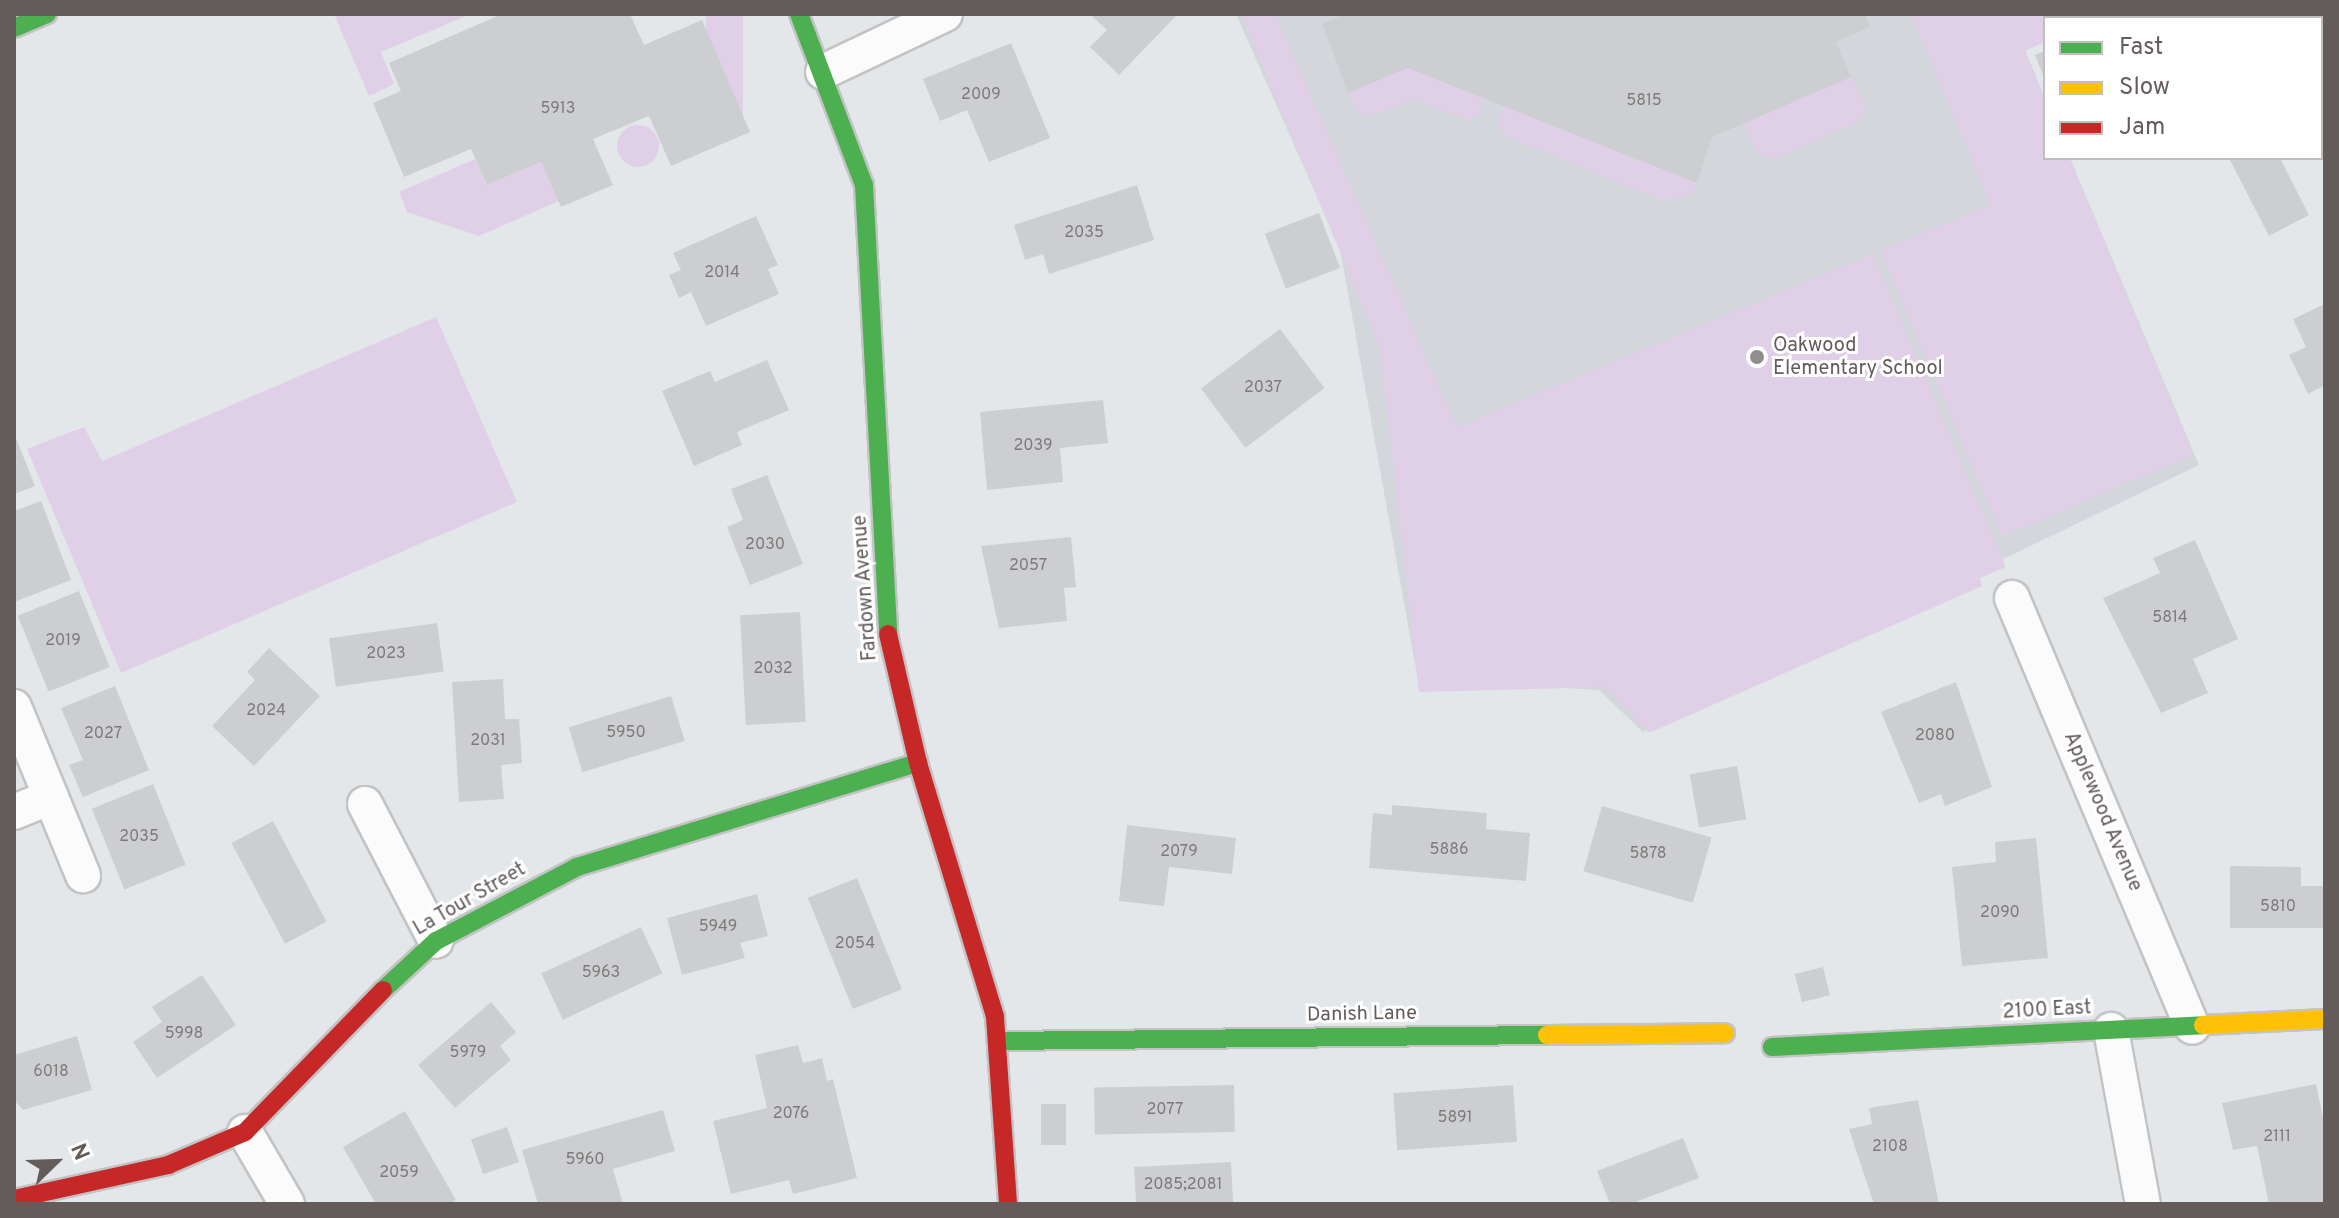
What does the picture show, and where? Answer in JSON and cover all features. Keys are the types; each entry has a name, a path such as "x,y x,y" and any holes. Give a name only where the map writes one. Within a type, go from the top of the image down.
{"street":[{"path":"14,28 47,14"},
{"name":"Fardown Avenue","path":"799,14 858,161 868,211 888,633 918,763 999,1041 1008,1204"},
{"path":"823,72 945,14"},
{"name":"Applewood Avenue","path":"2012,598 2192,1027"},
{"path":"14,707 83,875"},
{"name":"La Tour Street","path":"14,1199 168,1165 245,1132 436,941 577,867 918,763"},
{"path":"14,812 51,797"},
{"path":"365,804 436,941"},
{"name":"2100 East","path":"1772,1047 2325,1019"},
{"path":"2111,1030 2143,1204"},
{"name":"Danish Lane","path":"999,1041 1725,1033"},
{"path":"245,1132 287,1204"}],"shaded area":[{"path":"334,14 471,14 381,52 394,84 369,96"},
{"path":"706,14 743,14 743,133 706,133"},
{"name":"Oakwood Elementary School","path":"1236,14 2010,14 2043,93 2043,160 2071,160 2199,465 1643,732 1599,690 1418,680 1340,249"},
{"path":"1241,14 1275,14 1457,427 1873,254 2006,567 1980,578 1982,586 1649,733 1606,687 1419,692 1380,348"},
{"path":"1911,14 2112,14 2043,16 2043,43 2025,51 2043,94 2043,160 2070,160 2193,455 2002,537 1880,251 1990,205"},
{"path":"1408,68 1481,97 1480,113 1469,121 1415,99 1372,116 1357,112 1348,93"},
{"path":"1851,77 1865,106 1860,122 1775,159 1757,154 1743,123"},
{"path":"1504,106 1697,183 1690,196 1663,201 1503,135 1497,120"},
{"path":"638,125 653,131 659,146 653,161 638,167 623,161 617,146 623,131"},
{"path":"475,159 487,185 541,162 559,201 479,236 407,212 399,192"},
{"path":"436,317 517,502 121,673 27,449 84,427 102,461"}],"building":[{"path":"502,14 630,14 644,45 702,20 750,132 671,166 649,116 593,139 613,185 561,207 541,162 487,185 471,149 404,177 373,103 401,91 389,63"},
{"path":"1090,14 1178,14 1119,75 1090,47 1107,30"},
{"path":"1345,14 1865,14 1870,27 1836,42 1851,77 1712,137 1697,183 1408,68 1348,93 1322,24"},
{"path":"2225,14 2226,16 2176,16"},
{"path":"1011,43 1050,138 989,162 967,110 940,121 923,79"},
{"path":"2043,52 2043,75 2035,55"},
{"path":"2230,160 2281,160 2309,215 2269,236"},
{"path":"1137,185 1154,240 1049,274 1043,254 1025,260 1014,225"},
{"path":"1319,213 1340,268 1286,289 1265,234"},
{"path":"756,216 778,265 768,269 779,294 706,326 691,292 679,298 669,275 681,270 673,253"},
{"path":"2325,304 2325,385 2308,394 2289,355 2306,347 2293,319"},
{"path":"1280,329 1325,388 1245,448 1201,389"},
{"path":"767,360 789,410 737,432 742,445 694,466 662,391 710,371 715,382"},
{"path":"1103,400 1108,443 1060,448 1063,482 987,490 980,412"},
{"path":"14,433 35,486 14,494"},
{"path":"767,475 803,564 750,585 727,527 743,520 731,489"},
{"path":"41,501 71,580 14,602 14,511"},
{"path":"1071,537 1076,587 1064,588 1067,621 999,628 981,546"},
{"path":"2195,540 2238,639 2193,659 2208,693 2161,713 2103,598 2160,573 2153,558"},
{"path":"79,591 110,667 49,692 18,616"},
{"path":"800,612 806,722 746,725 740,615"},
{"path":"437,623 444,672 336,687 329,638"},
{"path":"269,648 320,696 254,766 212,726 255,680 247,672"},
{"path":"503,679 505,719 519,719 522,763 501,765 504,799 459,802 452,682"},
{"path":"1956,682 1992,787 1945,806 1941,794 1919,803 1881,712"},
{"path":"115,686 149,770 83,797 69,765 83,760 61,708"},
{"path":"671,696 685,741 582,772 569,727"},
{"path":"1737,766 1746,819 1699,828 1690,774"},
{"path":"153,784 186,865 124,889 92,809"},
{"path":"1392,805 1487,813 1486,829 1530,833 1526,881 1369,868 1373,813 1392,815"},
{"path":"1602,806 1712,837 1693,903 1583,871"},
{"path":"273,821 327,922 285,944 232,843"},
{"path":"1127,825 1236,838 1232,874 1169,867 1164,906 1119,901"},
{"path":"2036,838 2048,958 1962,966 1952,867 1996,862 1995,842"},
{"path":"2230,866 2301,867 2301,886 2325,886 2325,928 2230,928"},
{"path":"857,878 902,989 853,1009 808,898"},
{"path":"757,894 768,936 740,943 745,958 682,975 667,918"},
{"path":"641,927 663,973 563,1020 541,973"},
{"path":"1823,967 1830,995 1802,1002 1795,974"},
{"path":"202,975 236,1025 157,1078 133,1042 162,1022 152,1007"},
{"path":"491,1002 516,1032 500,1046 511,1060 455,1108 418,1065"},
{"path":"77,1036 92,1090 23,1110 14,1100 14,1055"},
{"path":"798,1045 803,1063 822,1058 827,1081 833,1079 857,1178 793,1194 789,1180 731,1194 713,1121 767,1108 755,1055"},
{"path":"2316,1084 2325,1128 2325,1204 2269,1204 2257,1146 2233,1150 2222,1103"},
{"path":"1234,1085 1235,1132 1095,1134 1094,1087"},
{"path":"1513,1085 1517,1142 1397,1150 1393,1093"},
{"path":"1918,1100 1939,1204 1874,1204 1849,1129 1872,1124 1869,1108"},
{"path":"1041,1104 1066,1104 1066,1145 1041,1145"},
{"path":"663,1110 675,1151 613,1169 623,1204 538,1204 522,1150"},
{"path":"405,1111 456,1200 448,1204 376,1204 343,1147"},
{"path":"507,1127 519,1162 483,1174 471,1139"},
{"path":"1683,1138 1699,1178 1630,1204 1610,1204 1597,1171"},
{"path":"1231,1162 1233,1204 1136,1204 1134,1167"}],"traffic: fast":[{"path":"14,28 47,14"},
{"path":"799,14 864,185 888,634"},
{"path":"383,990 436,941 577,867 918,763"},
{"path":"1772,1047 2203,1025"},
{"path":"999,1041 1547,1035"}],"traffic: slow":[{"path":"2203,1025 2325,1019"},
{"path":"1547,1035 1725,1033"}],"traffic: jam":[{"path":"888,634 918,763 995,1017 1008,1204"},
{"path":"14,1199 168,1165 245,1132 383,990"}],"place":[{"name":"Oakwood Elementary School","path":"1757,357"}]}
